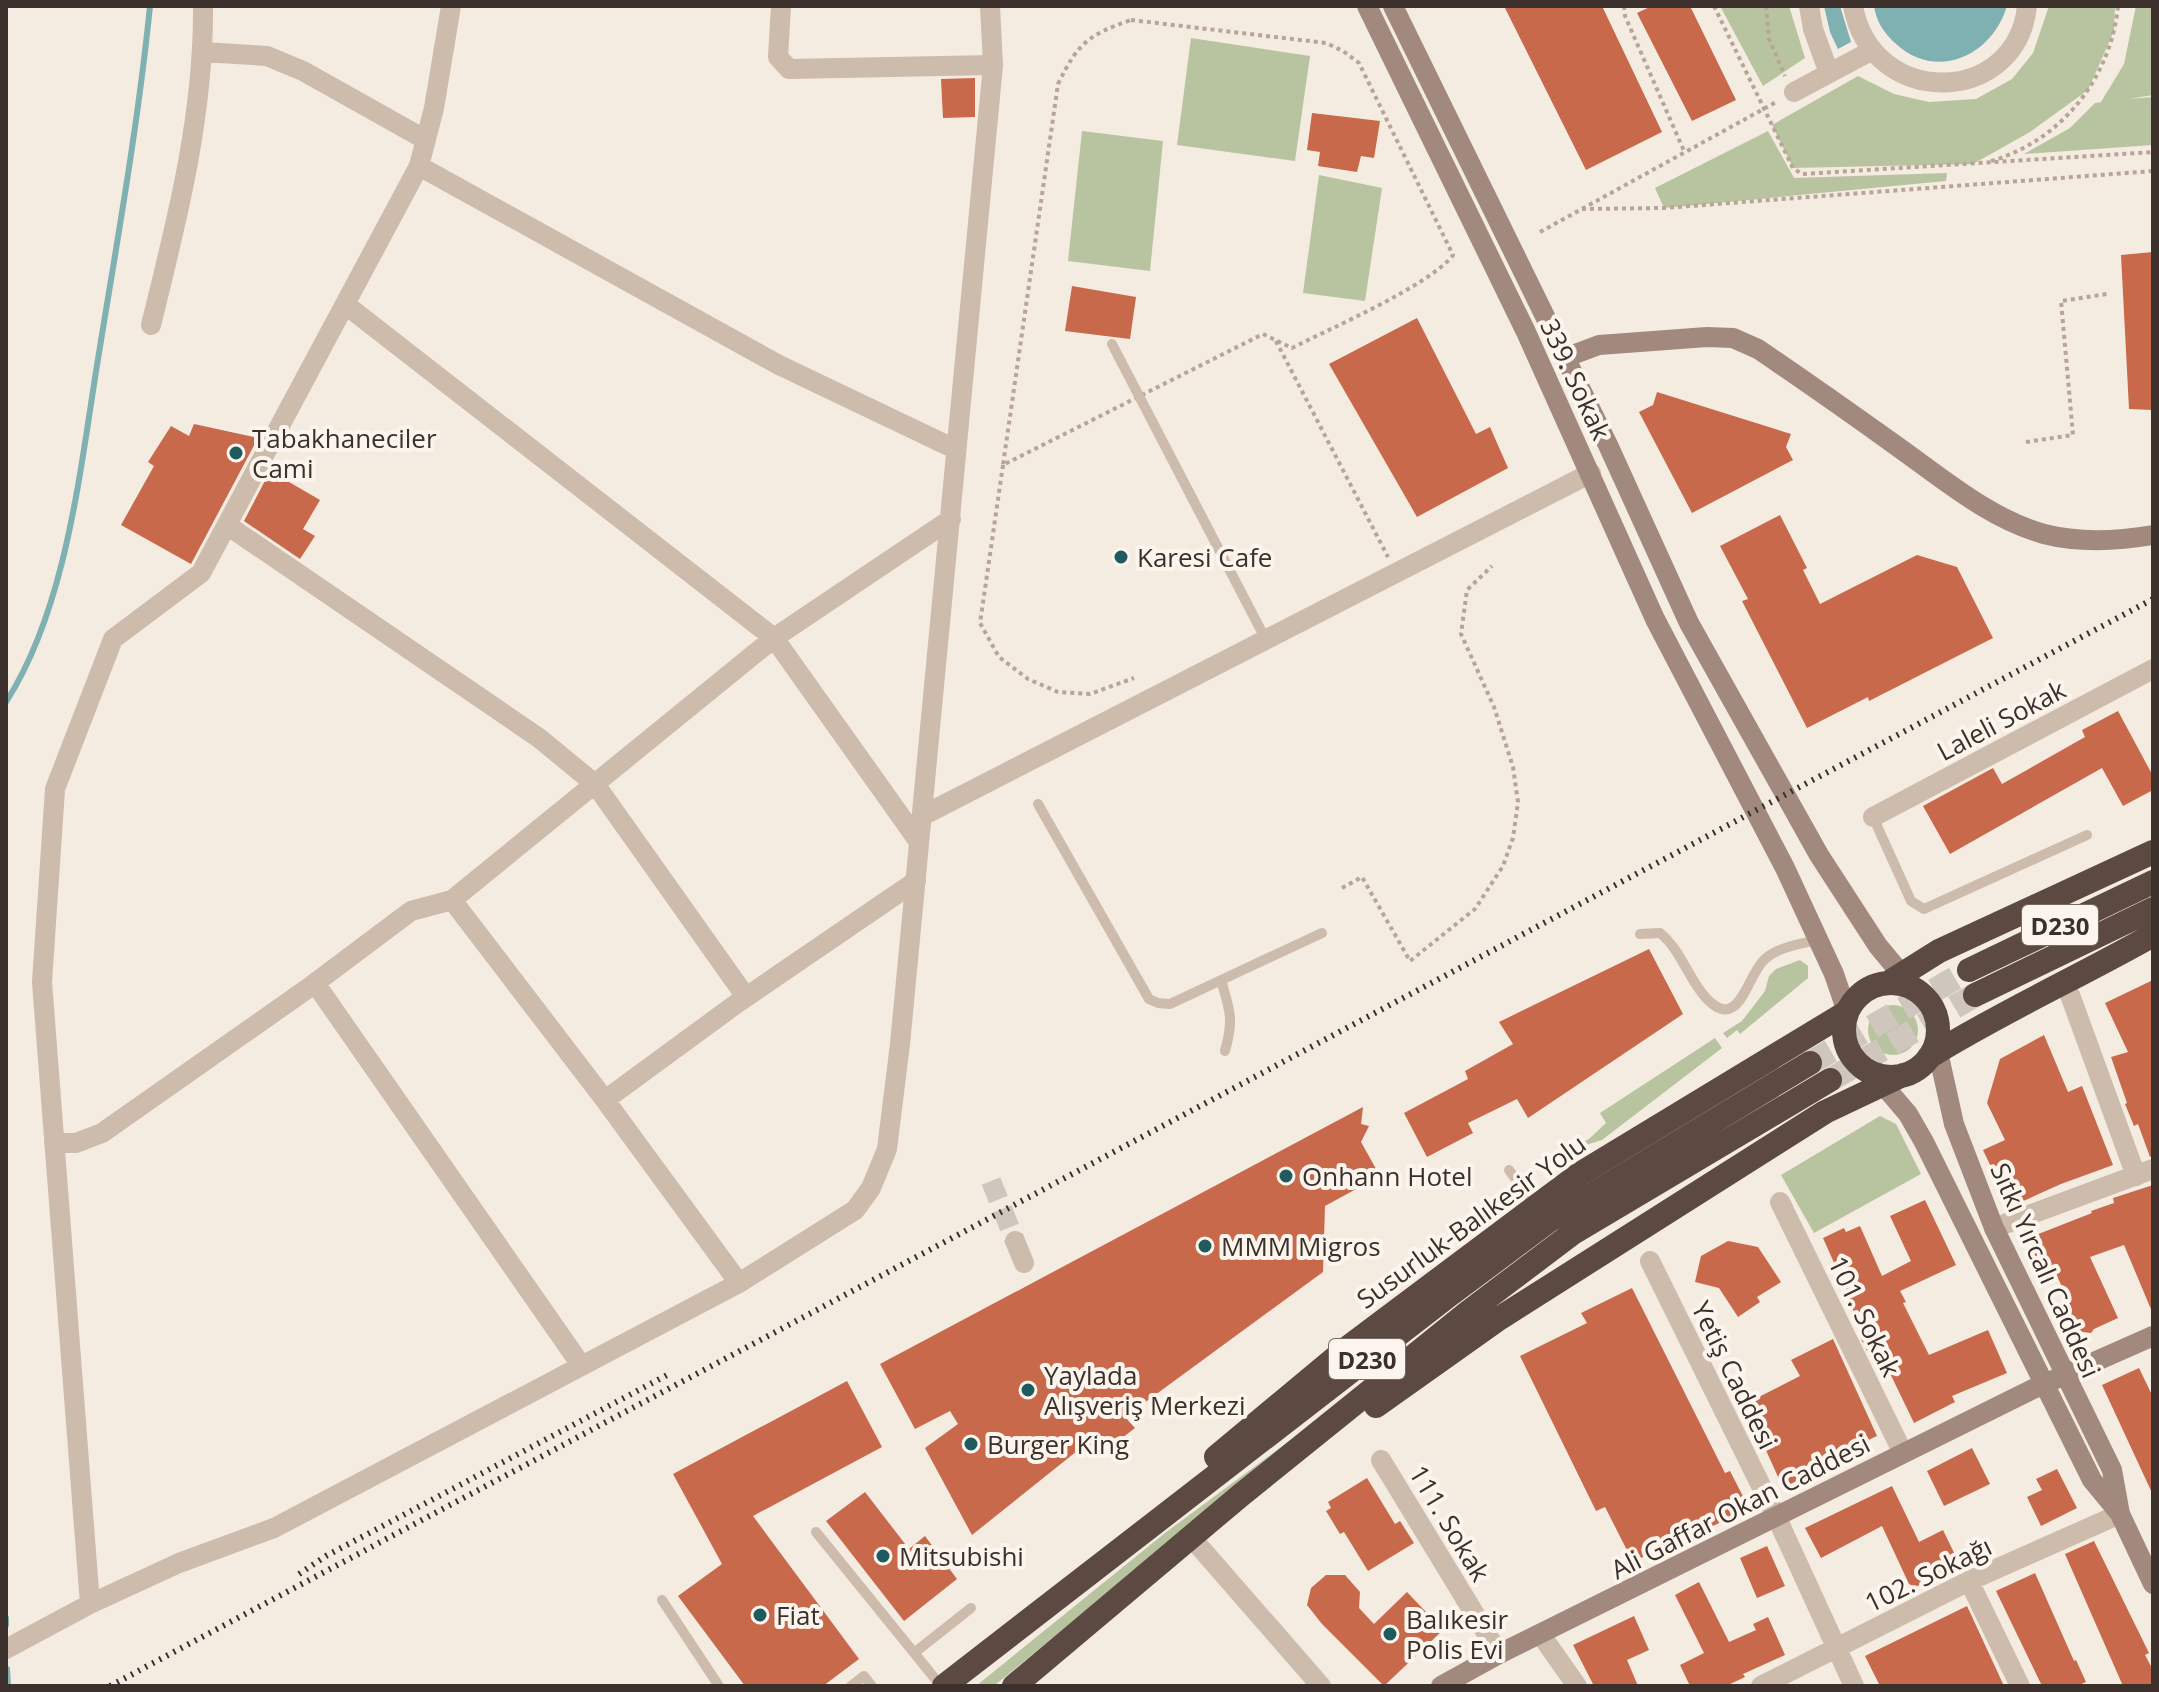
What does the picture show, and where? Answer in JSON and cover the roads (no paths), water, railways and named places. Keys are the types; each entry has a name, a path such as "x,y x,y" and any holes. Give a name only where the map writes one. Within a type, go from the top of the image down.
{"highway":[{"path":"1886,1078 1860,1066 1850,1054 1845,1041 1847,1012 1863,991 1901,982 1939,951 2153,852"},
{"name":"D230","path":"1969,970 2153,882"},
{"name":"D230","path":"1975,995 2153,909"},
{"path":"1191,1537 1500,1318 1825,1112 1886,1078 1918,1068 1935,1051 1975,1028 2068,983 2153,935"},
{"path":"1901,982 1926,998 1934,1012 1938,1027 1935,1051"},
{"name":"Susurluk-Balıkesir Yolu","path":"1083,1577 1135,1525 1347,1348 1535,1206 1578,1175 1847,1012"},
{"name":"Susurluk-Balıkesir Yolu","path":"942,1686 1550,1220 1810,1063"},
{"name":"D230","path":"1014,1686 1191,1537 1467,1313 1573,1233 1830,1080"}],"main road":[{"name":"339. Sokak","path":"1367,6 1526,332 1655,619 1785,868 1834,974 1847,1012"},
{"name":"339. Sokak","path":"1393,6 1608,445 1689,623 1819,855 1901,982"},
{"path":"1564,358 1599,345 1733,338 1758,349 1962,493 2014,523 2046,535 2093,540 2126,540 2153,535"},
{"name":"Sıtkı Yırcalı Caddesi","path":"1935,1051 1954,1124 2055,1379"},
{"name":"Sıtkı Yırcalı Caddesi","path":"1886,1078 2055,1379 2112,1470 2120,1514 2153,1584"},
{"name":"Ali Gaffar Okan Caddesi","path":"1441,1686 1499,1654 1903,1453 2055,1379 2153,1336"}],"street":[{"path":"151,325 186,185 203,52 203,6"},
{"path":"90,1604 42,982 55,789 113,639 201,573 419,166 434,108 451,6"},
{"path":"781,6 778,57 789,69 993,65"},
{"path":"6,1649 90,1604 179,1563 274,1528 739,1283 855,1210 871,1188 887,1149 916,881 993,65 990,6"},
{"path":"1809,6 1813,29 1829,73"},
{"path":"1853,6 1857,26 1871,51 1893,70 1919,81 1948,83 1976,76 2000,61 2018,38 2027,6"},
{"path":"1794,92 1871,51"},
{"path":"203,52 267,56 303,71 426,140"},
{"path":"419,166 779,365 955,449"},
{"path":"346,305 774,638 919,842"},
{"path":"922,816 1591,473"},
{"path":"54,1143 76,1143 102,1133 315,983 411,911 452,900 774,638 951,519"},
{"path":"227,525 539,738 595,784 746,997"},
{"name":"Laleli Sokak","path":"1873,817 2153,669"},
{"path":"605,1100 746,997 916,881"},
{"path":"452,900 605,1100 739,1283"},
{"path":"315,983 581,1365"},
{"path":"1994,1228 2144,1172 2070,995"},
{"name":"101. Sokak","path":"1780,1202 1903,1453"},
{"path":"1015,1241 1024,1263"},
{"name":"Yetiş Caddesi","path":"1650,1261 1776,1516 1854,1686"},
{"name":"111. Sokak","path":"1381,1460 1499,1654"},
{"name":"102. Sokağı","path":"1761,1686 1969,1581 2120,1514"},
{"path":"1191,1537 1321,1686"},
{"path":"1969,1581 2020,1686"},
{"path":"1541,1635 1577,1686"}],"lane":[{"path":"1112,344 1266,640"},
{"path":"1038,804 1149,999 1170,1004 1322,933"},
{"path":"1873,817 1911,901 1924,909 2087,835"},
{"path":"1640,934 1660,933 1669,940 1709,1001 1729,1009 1738,1005 1765,959 1788,948 1817,940"},
{"path":"1221,980 1231,1015 1225,1051"},
{"path":"1509,1170 1535,1206"},
{"path":"816,1532 942,1686"},
{"path":"662,1600 719,1686"},
{"path":"914,1653 971,1608"},
{"path":"851,1686 864,1676 872,1686"}],"water":[{"path":"1824,6 1840,6 1851,42 1838,49 1830,32"},
{"path":"1874,6 2007,6 2000,24 1976,50 1944,62 1911,55 1895,43 1881,26"}],"waterway":[{"path":"6,702 44,624 68,536 127,183 150,6"},
{"path":"6,1618 6,1625"},
{"path":"7,1669 8,1686"}],"tunnel":[{"path":"1810,1063 1969,970"},
{"path":"1830,1080 1975,995"},
{"path":"991,1181 1015,1241"}],"railway":[{"path":"110,1686 2153,599"},
{"path":"299,1574 326,1556 669,1374"}],"place":[{"name":"Tabakhaneciler Cami","path":"236,453"},
{"name":"Karesi Cafe","path":"1121,557"},
{"name":"Onhann Hotel","path":"1286,1176"},
{"name":"MMM Migros","path":"1205,1246"},
{"name":"Yaylada Alışveriş Merkezi","path":"1028,1390"},
{"name":"Burger King","path":"971,1444"},
{"name":"Mitsubishi","path":"883,1556"},
{"name":"Fiat","path":"760,1615"},
{"name":"Balıkesir Polis Evi","path":"1390,1634"}]}
